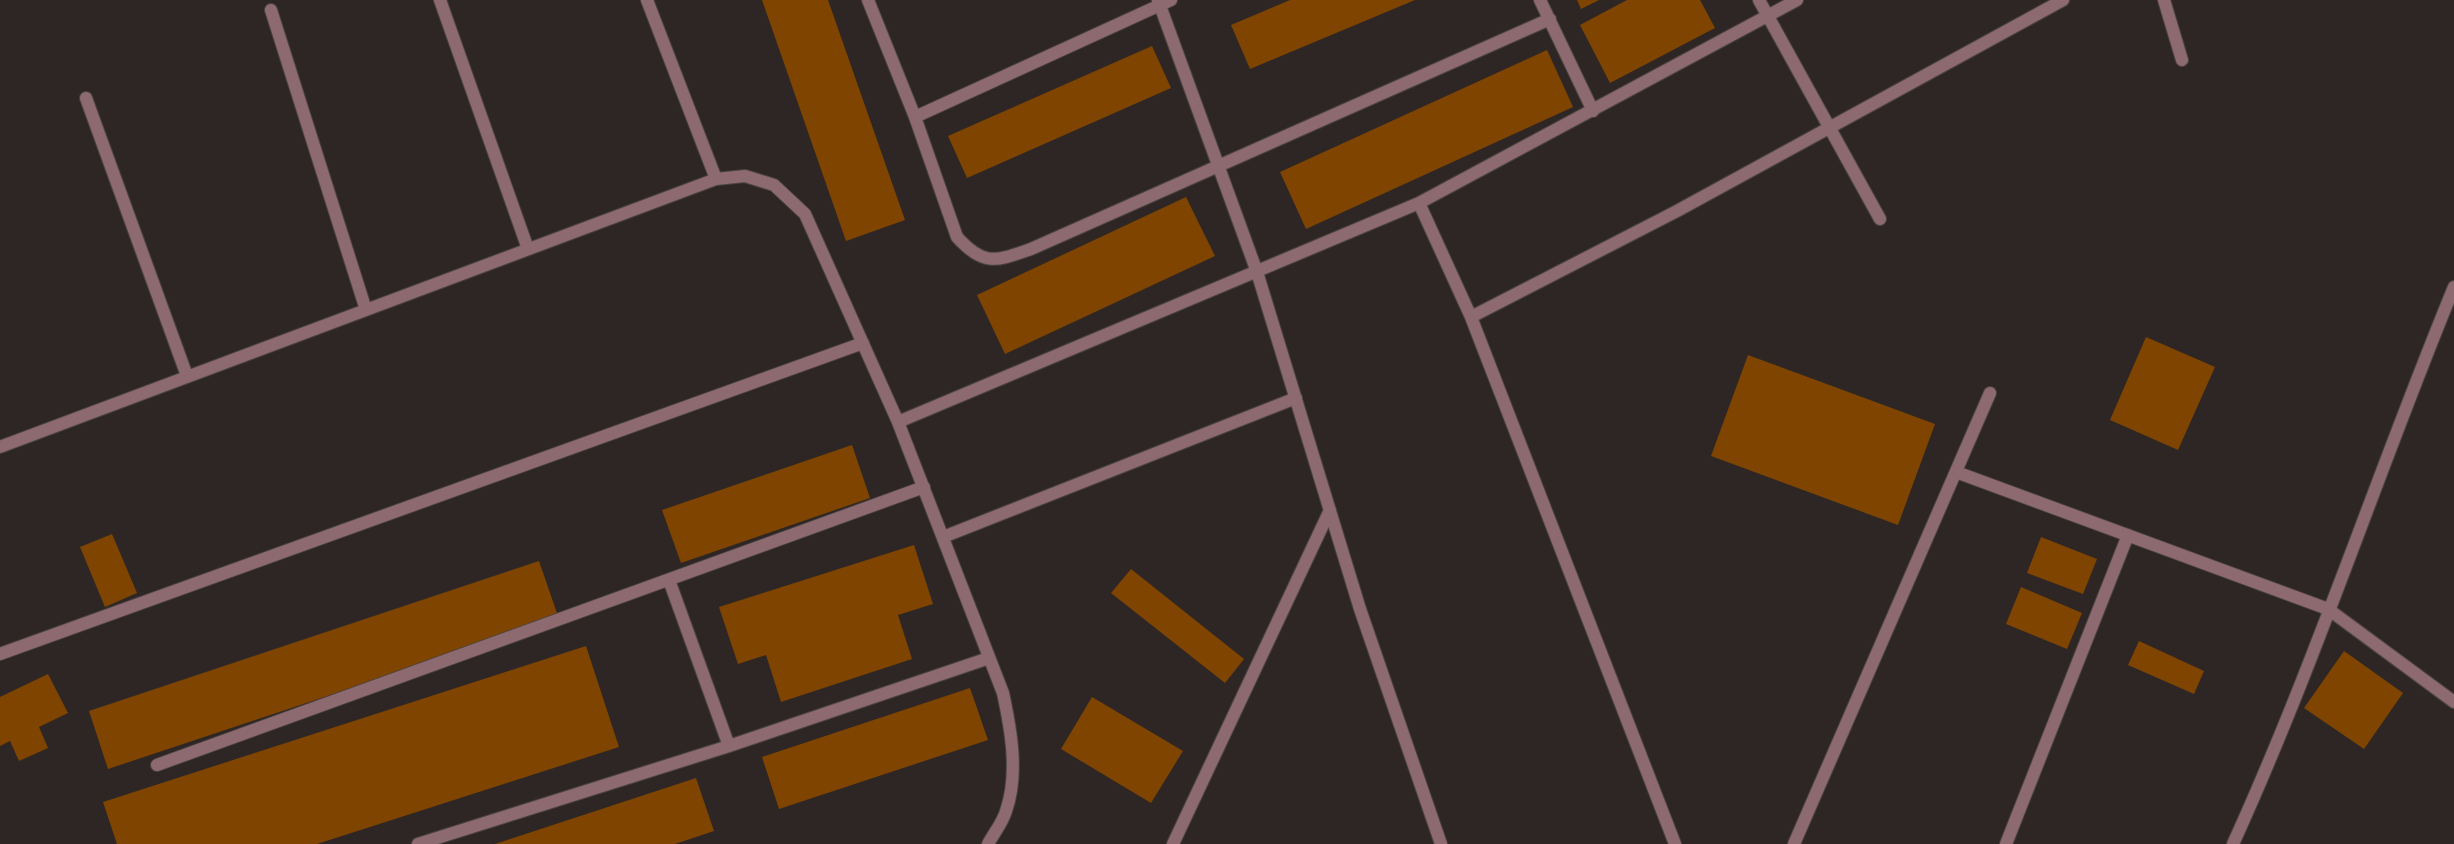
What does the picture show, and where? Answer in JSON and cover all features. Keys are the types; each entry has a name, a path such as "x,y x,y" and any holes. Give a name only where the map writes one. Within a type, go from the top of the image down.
{"street":[{"path":"440,0 528,249"},
{"path":"647,0 716,179"},
{"path":"868,0 915,117 957,237 971,253 997,261 1030,249 1550,19"},
{"path":"1540,0 1593,111"},
{"path":"1759,0 1831,126 1880,219"},
{"path":"898,422 1419,203 1797,0"},
{"path":"1471,317 1677,211 2063,0"},
{"path":"2164,0 2182,60"},
{"path":"915,117 1163,2 1257,272 1360,609 1442,844"},
{"path":"271,10 366,310"},
{"path":"86,98 187,376"},
{"path":"0,447 716,179 745,176 774,184 805,214 898,422 1003,693 1009,721 1012,774 1006,811 988,844"},
{"path":"1419,203 1471,317 1675,844"},
{"path":"2233,844 2269,765 2407,401 2454,286"},
{"path":"0,654 863,343"},
{"path":"1794,844 1990,393"},
{"path":"943,537 1296,398"},
{"path":"1956,472 2328,609 2454,702"},
{"path":"157,765 924,487"},
{"path":"1173,844 1330,510"},
{"path":"2006,844 2128,535"},
{"path":"669,580 729,746"},
{"path":"418,844 729,746 989,658"}],"building":[{"path":"762,0 828,0 905,220 846,241"},
{"path":"1290,0 1415,0 1250,69 1231,25"},
{"path":"1577,0 1599,0 1581,9"},
{"path":"1627,0 1700,0 1715,28 1610,83 1580,25"},
{"path":"1152,46 1171,88 967,178 948,136"},
{"path":"1547,50 1573,107 1306,229 1280,172"},
{"path":"1186,197 1215,256 1005,354 977,295"},
{"path":"2146,337 2215,367 2178,450 2110,420"},
{"path":"1748,355 1935,424 1898,525 1711,456"},
{"path":"852,445 870,498 681,563 662,510"},
{"path":"112,534 137,593 105,607 80,547"},
{"path":"2041,537 2097,559 2083,594 2027,573"},
{"path":"914,545 933,604 898,615 912,659 781,702 766,655 738,664 719,607"},
{"path":"539,561 559,619 108,769 89,711"},
{"path":"1131,569 1244,659 1225,683 1111,593"},
{"path":"2021,587 2082,613 2067,649 2006,624"},
{"path":"2139,641 2204,671 2194,694 2128,665"},
{"path":"586,646 619,747 317,844 117,844 103,802"},
{"path":"2344,651 2403,693 2364,749 2304,708"},
{"path":"48,674 68,713 39,727 48,748 19,761 10,741 0,746 0,697"},
{"path":"970,688 988,740 779,809 762,757"},
{"path":"1092,697 1183,751 1151,803 1061,749"},
{"path":"696,778 714,831 675,844 495,844"}]}
